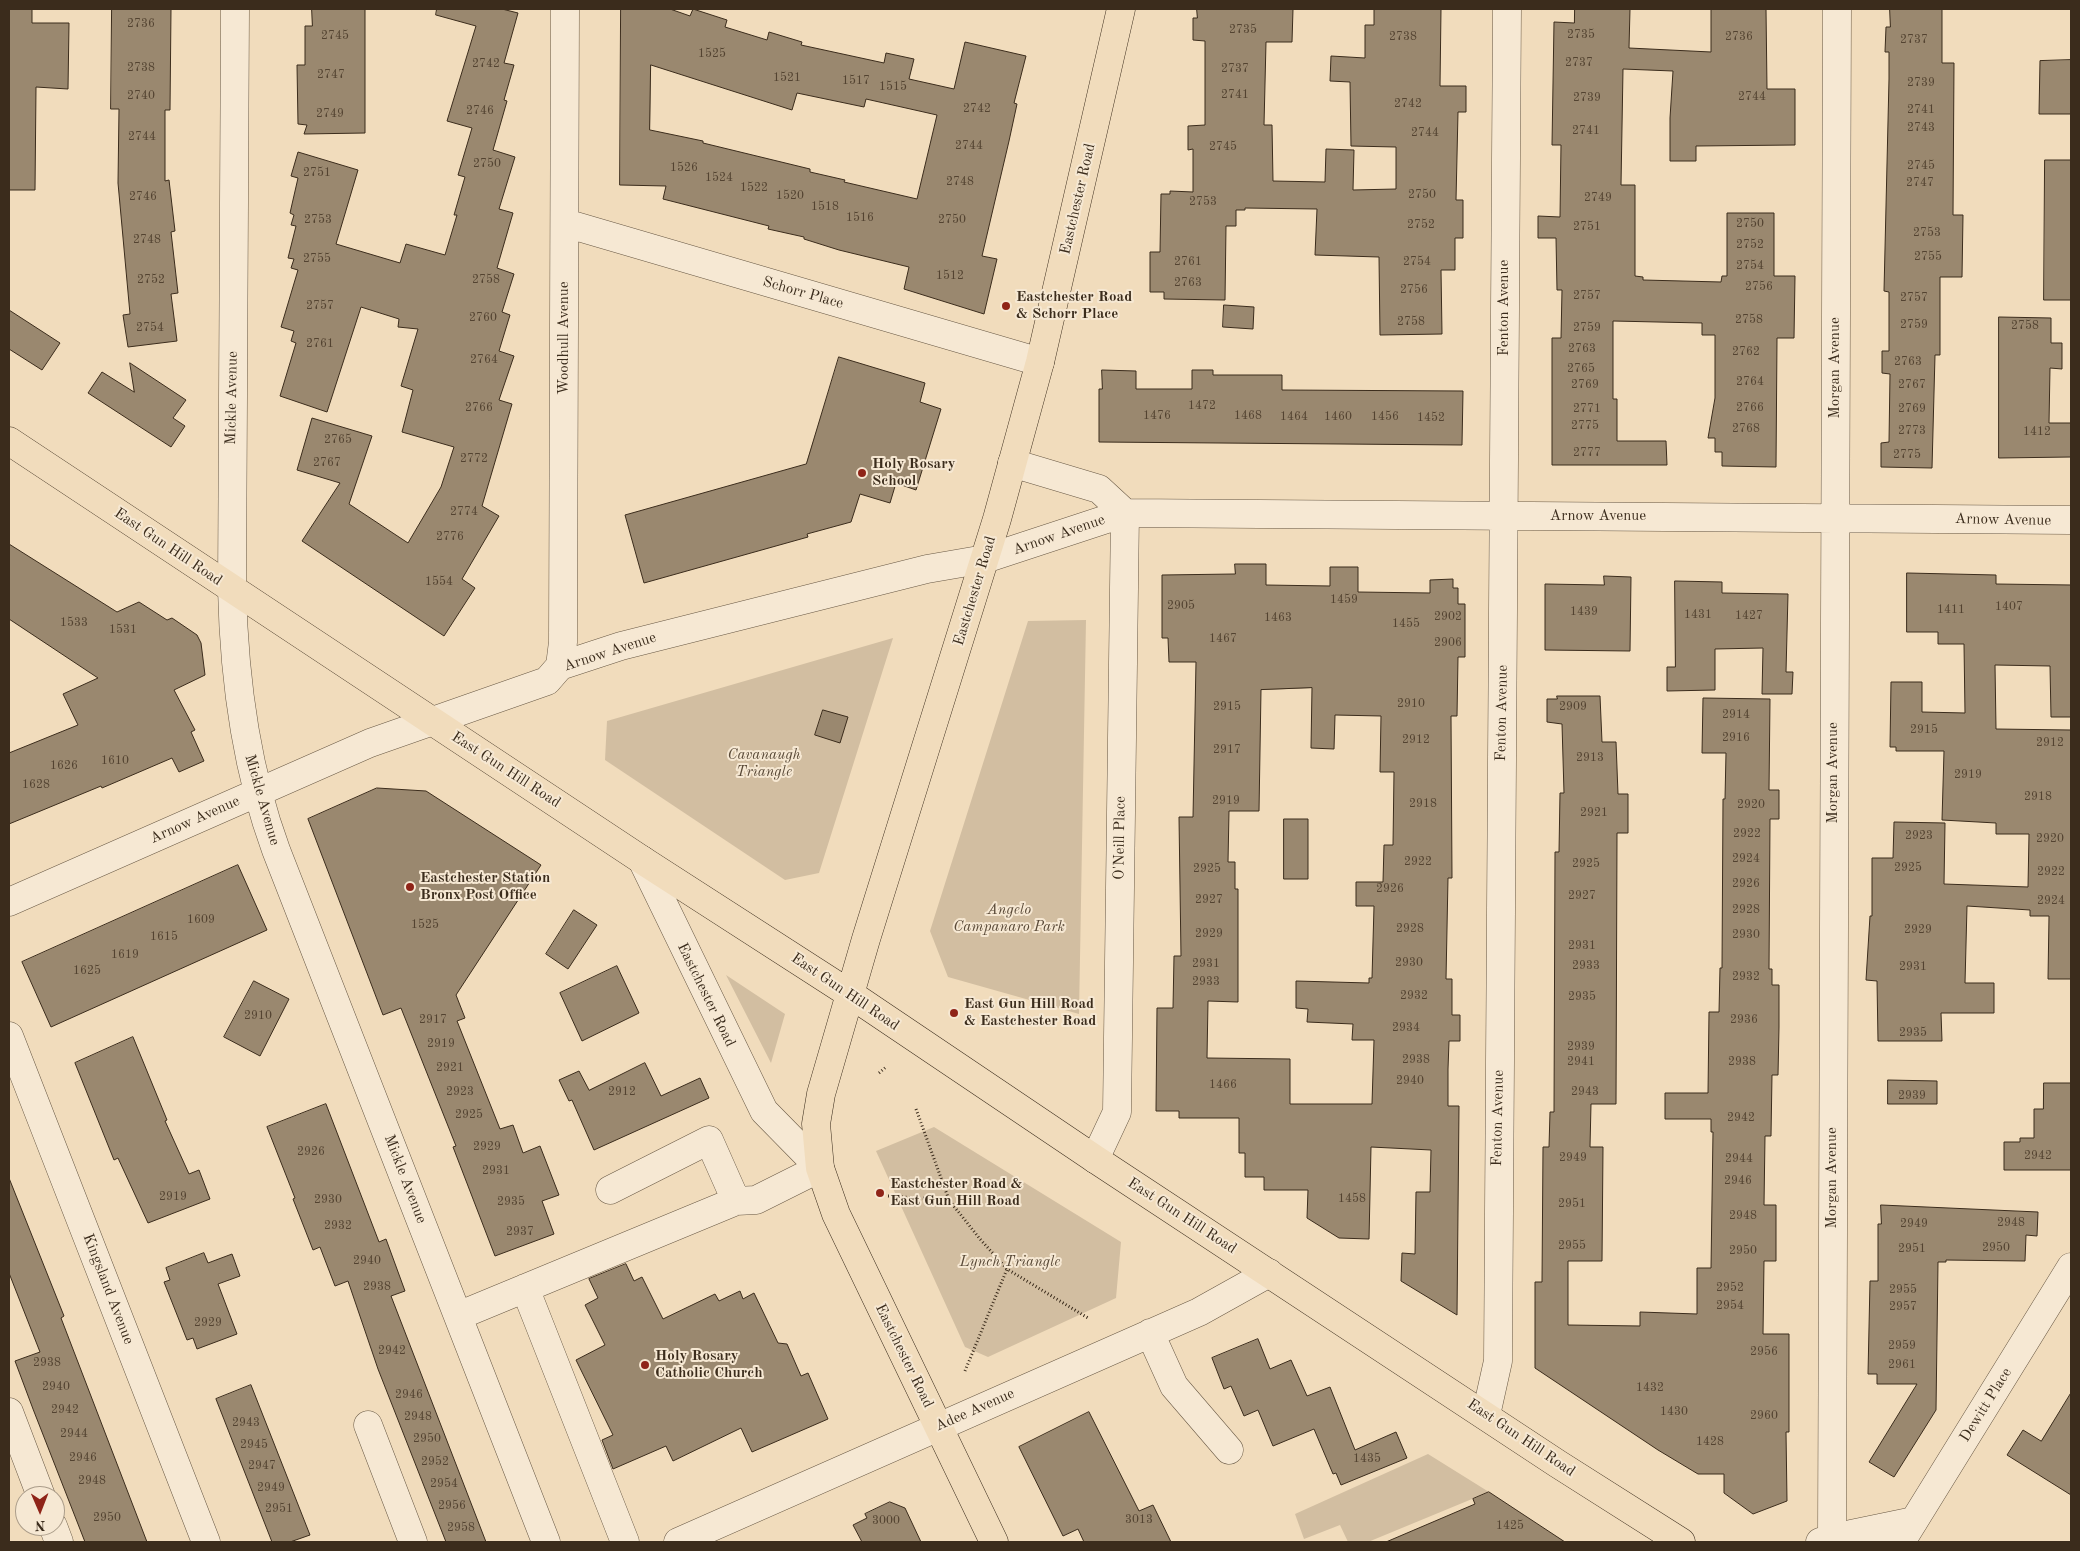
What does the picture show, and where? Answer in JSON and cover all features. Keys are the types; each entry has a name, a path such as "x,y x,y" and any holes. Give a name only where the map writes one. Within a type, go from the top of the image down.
{"main road":[{"name":"Eastchester Road","path":"994,1542 836,1214 820,1168 816,1124 821,1094 850,994 985,559 1040,362 1121,9"},
{"name":"East Gun Hill Road","path":"9,441 642,860 850,994 1095,1159 1681,1542"}],"street":[{"name":"Mickle Avenue","path":"235,9 232,589 235,657 247,746 258,792 276,850 546,1542"},
{"name":"Woodhull Avenue","path":"560,666 563,642 565,9"},
{"name":"Fenton Avenue","path":"1486,1415 1498,1361 1507,9"},
{"name":"Morgan Avenue","path":"1837,9 1826,1540 1908,1532"},
{"name":"Schorr Place","path":"565,223 1040,362"},
{"name":"Arnow Avenue","path":"1012,463 1099,488 1124,513"},
{"name":"Arnow Avenue","path":"9,902 370,743 547,681 560,666 621,646 908,574 985,559 1124,513 2071,520"},
{"name":"O'Neill Place","path":"1095,1159 1117,1112 1124,513"},
{"name":"Eastchester Road","path":"642,860 764,1112 820,1168"},
{"name":"Kingsland Avenue","path":"9,1036 206,1542"},
{"path":"610,1190 709,1140 736,1201"},
{"path":"458,1316 736,1201 756,1200 820,1168"},
{"name":"Dewitt Place","path":"1908,1532 2071,1267"},
{"name":"Adee Avenue","path":"678,1542 1199,1312 1269,1273"},
{"path":"525,1288 624,1542"},
{"path":"1150,1333 1174,1386 1229,1450"},
{"path":"9,1412 37,1486"},
{"path":"368,1425 412,1542"}],"path":[{"path":"879,1073 886,1067"},
{"path":"916,1109 950,1200 1007,1269 1088,1318"},
{"path":"888,1196 950,1200"},
{"path":"966,1372 1007,1269"}],"green space":[{"name":"Angelo Campanaro Park","path":"1086,620 1079,1014 948,977 930,931 1028,621"},
{"name":"Cavanaugh Triangle","path":"893,638 819,873 785,880 605,760 607,721"},
{"path":"726,975 785,1014 771,1063"},
{"name":"Lynch Triangle","path":"934,1127 1121,1242 1116,1298 988,1357 965,1347 876,1151"},
{"path":"1428,1454 1489,1492 1368,1542 1348,1542 1340,1525 1304,1539 1295,1514"}],"building":[{"path":"9,9 32,9 32,23 69,23 68,89 36,87 35,190 9,190"},
{"path":"112,9 171,9 170,110 165,110 165,181 169,180 175,231 171,232 178,293 171,294 177,341 128,347 123,315 130,314 118,183 119,109 111,109"},
{"path":"312,9 365,9 365,133 304,134 307,125 298,124 297,65 305,65 305,26 312,26"},
{"path":"437,9 502,9 518,13 504,63 514,65 504,100 507,101 493,150 515,157 499,209 513,213 497,268 514,274 502,312 510,315 499,351 514,356 499,400 512,404 482,506 499,516 462,579 475,588 444,636 302,541 340,483 297,470 312,418 372,436 349,504 408,543 441,487 454,447 402,432 413,390 401,386 418,329 398,327 399,319 361,307 327,412 280,396 296,343 291,341 294,331 281,327 298,270 291,268 294,259 288,258 296,226 291,225 294,215 290,213 298,178 291,176 298,152 358,170 336,244 400,263 406,244 445,255 457,215 454,215 465,177 458,175 472,128 447,121 476,26 436,15"},
{"path":"621,9 670,9 690,16 693,9 727,20 725,27 767,40 769,32 802,42 801,45 884,63 886,53 914,59 909,79 954,89 965,42 1026,56 1014,103 1017,104 1009,141 982,256 997,259 984,314 904,289 909,267 839,250 804,239 804,237 768,229 769,226 663,199 666,186 620,185","holes":["651,65 792,110 797,93 864,107 866,99 937,115 917,199 844,182 845,180 810,172 810,169 703,143 703,141 650,130"]},
{"path":"1197,9 1293,9 1292,42 1266,42 1264,125 1272,125 1273,181 1325,182 1326,149 1354,150 1353,190 1396,189 1396,147 1351,146 1350,82 1330,81 1331,56 1365,58 1365,25 1374,25 1374,9 1441,9 1440,86 1466,86 1466,112 1458,112 1456,200 1463,200 1463,238 1455,238 1455,270 1441,270 1442,334 1380,335 1379,257 1315,255 1317,209 1245,208 1245,210 1236,210 1236,226 1226,226 1225,300 1164,299 1164,292 1150,292 1150,252 1160,252 1161,194 1170,194 1170,191 1193,192 1193,149 1188,150 1188,126 1205,125 1205,41 1193,40 1193,18 1197,18"},
{"path":"1575,9 1630,9 1629,48 1711,52 1711,9 1766,9 1767,89 1795,89 1795,145 1696,146 1696,161 1670,161 1673,71 1623,69 1621,185 1635,185 1635,276 1643,277 1643,280 1721,282 1722,276 1727,276 1727,213 1774,213 1774,276 1795,276 1794,338 1777,338 1776,467 1722,466 1722,452 1715,452 1715,438 1708,438 1715,398 1715,335 1702,335 1702,323 1613,321 1613,399 1617,399 1617,441 1666,441 1667,465 1552,465 1552,338 1561,338 1562,290 1557,290 1556,238 1538,238 1538,216 1560,217 1561,145 1552,145 1554,22 1574,23"},
{"path":"1890,9 1942,9 1942,63 1954,63 1953,215 1963,215 1962,277 1940,277 1940,355 1935,355 1932,468 1881,467 1881,443 1889,442 1890,374 1882,373 1882,351 1889,351 1889,292 1884,291 1889,79 1889,52 1885,52 1886,27 1890,27"},
{"path":"2071,60 2071,114 2039,114 2040,61"},
{"path":"2045,160 2071,160 2071,300 2044,300"},
{"path":"1224,305 1254,307 1253,329 1223,327"},
{"path":"9,310 60,343 42,370 9,349"},
{"path":"1999,317 2051,318 2051,343 2062,343 2062,369 2050,368 2049,423 2071,423 2071,457 1999,458"},
{"name":"Holy Rosary School","path":"839,357 925,383 920,402 941,409 916,490 896,483 890,503 860,494 851,522 807,534 808,537 644,583 625,515 806,464"},
{"path":"130,363 186,400 173,418 185,426 171,447 88,393 102,372 134,392"},
{"path":"1102,370 1136,371 1136,389 1192,389 1192,370 1213,370 1213,375 1282,375 1282,390 1463,391 1462,445 1099,442 1099,389 1102,389"},
{"path":"9,544 117,612 139,602 167,620 172,618 197,635 201,643 205,675 174,690 195,730 191,732 204,761 179,772 172,758 102,788 101,786 9,824 9,753 78,725 63,694 98,678 9,619"},
{"path":"1235,564 1266,564 1266,585 1330,586 1330,567 1358,567 1358,592 1430,593 1430,580 1453,579 1453,588 1458,588 1458,604 1465,604 1465,657 1458,657 1457,716 1451,716 1452,878 1448,878 1446,979 1452,979 1452,1015 1460,1015 1460,1041 1449,1041 1448,1069 1448,1106 1459,1106 1457,1315 1401,1281 1402,1253 1415,1254 1416,1192 1430,1192 1431,1150 1371,1147 1369,1239 1339,1238 1307,1218 1308,1190 1264,1190 1264,1177 1245,1177 1245,1153 1239,1153 1239,1118 1179,1118 1179,1111 1156,1111 1157,1008 1173,1008 1174,956 1181,956 1179,817 1193,817 1196,662 1169,662 1168,638 1162,638 1162,575 1235,574","holes":["1312,688 1311,748 1334,749 1335,715 1381,716 1380,772 1394,772 1393,845 1384,845 1383,882 1356,882 1356,906 1374,906 1372,978 1369,978 1369,983 1296,981 1296,1008 1308,1009 1307,1022 1353,1024 1352,1040 1374,1040 1372,1104 1290,1104 1290,1059 1207,1058 1208,1001 1238,1002 1238,889 1235,889 1235,862 1228,862 1229,811 1259,811 1261,690"]},
{"path":"1907,573 1996,575 1996,584 2071,585 2071,717 2051,717 2050,666 1995,665 1996,729 2071,730 2071,979 2048,979 2049,916 2030,916 2030,910 1967,906 1965,983 1994,983 1994,1013 1941,1013 1942,1041 1878,1041 1877,981 1866,980 1870,916 1872,916 1872,858 1893,858 1894,822 1945,823 1944,884 2028,887 2029,834 1996,834 1996,823 1942,820 1944,751 1896,751 1896,747 1890,747 1891,682 1922,682 1922,712 1965,713 1964,644 1938,644 1938,632 1907,632"},
{"path":"1604,576 1631,577 1630,651 1545,650 1545,584 1604,585"},
{"path":"1675,581 1722,582 1722,593 1788,594 1786,672 1793,672 1792,694 1762,694 1763,648 1715,649 1715,690 1667,691 1667,667 1675,667"},
{"path":"1557,696 1600,696 1602,742 1616,742 1618,794 1628,794 1628,833 1617,833 1616,1104 1591,1104 1590,1147 1603,1147 1602,1261 1568,1261 1568,1325 1640,1326 1640,1312 1697,1314 1697,1268 1711,1268 1713,1132 1711,1132 1711,1119 1665,1119 1665,1093 1708,1093 1709,1012 1719,1012 1720,968 1722,968 1723,799 1725,799 1726,753 1702,753 1703,698 1770,699 1769,790 1779,790 1779,819 1770,819 1769,969 1772,969 1772,985 1779,985 1779,1027 1778,1075 1772,1075 1771,1136 1765,1136 1764,1205 1776,1205 1776,1261 1764,1261 1763,1334 1789,1334 1789,1432 1786,1432 1787,1501 1753,1514 1724,1493 1724,1474 1698,1474 1658,1450 1535,1368 1535,1282 1542,1282 1543,1147 1549,1147 1550,1112 1554,1112 1555,852 1559,852 1560,793 1564,793 1562,724 1547,722 1547,699 1557,699"},
{"path":"823,710 848,717 840,743 815,735"},
{"path":"377,788 426,791 541,865 456,995 465,1018 457,1021 500,1129 513,1125 523,1153 540,1146 559,1195 542,1201 554,1234 495,1256 453,1147 456,1146 401,1008 383,1015 308,819"},
{"path":"1284,819 1308,819 1308,879 1284,879"},
{"path":"238,865 267,930 51,1027 22,962"},
{"path":"574,910 597,925 568,969 546,954"},
{"path":"617,966 639,1013 582,1041 560,993"},
{"path":"254,981 289,999 260,1056 224,1037"},
{"path":"133,1037 167,1120 165,1121 189,1174 199,1170 210,1199 148,1223 118,1158 114,1160 75,1063"},
{"path":"645,1063 661,1096 700,1078 709,1098 594,1150 572,1100 569,1101 559,1080 579,1071 589,1090"},
{"path":"1888,1080 1937,1081 1937,1104 1888,1104"},
{"path":"2044,1083 2071,1083 2071,1170 2004,1170 2004,1142 2020,1142 2020,1138 2034,1138 2034,1109 2043,1109"},
{"path":"326,1104 379,1242 386,1239 405,1291 391,1296 486,1542 446,1542 378,1369 348,1281 335,1286 320,1247 313,1250 293,1199 295,1198 267,1127"},
{"path":"9,1178 64,1316 61,1318 147,1542 85,1542 65,1491 65,1486 63,1486 15,1361 40,1352 9,1273"},
{"path":"1881,1205 2038,1212 2037,1236 2026,1235 2025,1261 1946,1260 1946,1262 1938,1262 1936,1410 1894,1477 1869,1462 1917,1384 1877,1384 1877,1374 1868,1374 1870,1281 1878,1281 1878,1224 1881,1224"},
{"path":"204,1253 208,1263 232,1254 240,1276 218,1284 237,1334 197,1349 193,1338 187,1340 164,1282 170,1280 166,1268"},
{"name":"Holy Rosary Catholic Church","path":"626,1264 634,1281 642,1277 663,1319 715,1294 719,1301 740,1291 743,1299 754,1293 778,1343 787,1344 801,1376 808,1373 828,1419 752,1452 741,1428 673,1461 666,1446 613,1469 602,1440 613,1435 576,1360 605,1345 585,1305 598,1298 589,1279"},
{"path":"1258,1339 1270,1369 1291,1360 1307,1396 1330,1387 1355,1450 1396,1432 1407,1458 1341,1485 1336,1473 1333,1474 1314,1429 1273,1446 1258,1410 1244,1416 1231,1386 1224,1389 1212,1358"},
{"path":"251,1385 310,1535 290,1542 272,1542 216,1399"},
{"path":"2071,1393 2071,1495 2007,1455 2023,1430 2041,1441"},
{"path":"1089,1412 1139,1511 1153,1505 1171,1542 1084,1542 1078,1529 1063,1536 1019,1447"},
{"path":"1489,1492 1565,1542 1386,1542 1475,1504 1473,1499"},
{"path":"890,1502 905,1508 921,1542 862,1542 853,1525 867,1518 865,1514"}],"place":[{"name":"Eastchester Road & Schorr Place","path":"1006,306"},
{"name":"Holy Rosary School","path":"862,473"},
{"name":"Eastchester Station Bronx Post Office","path":"410,887"},
{"name":"East Gun Hill Road & Eastchester Road","path":"954,1013"},
{"name":"Eastchester Road & East Gun Hill Road","path":"880,1193"},
{"name":"Holy Rosary Catholic Church","path":"645,1365"}]}
